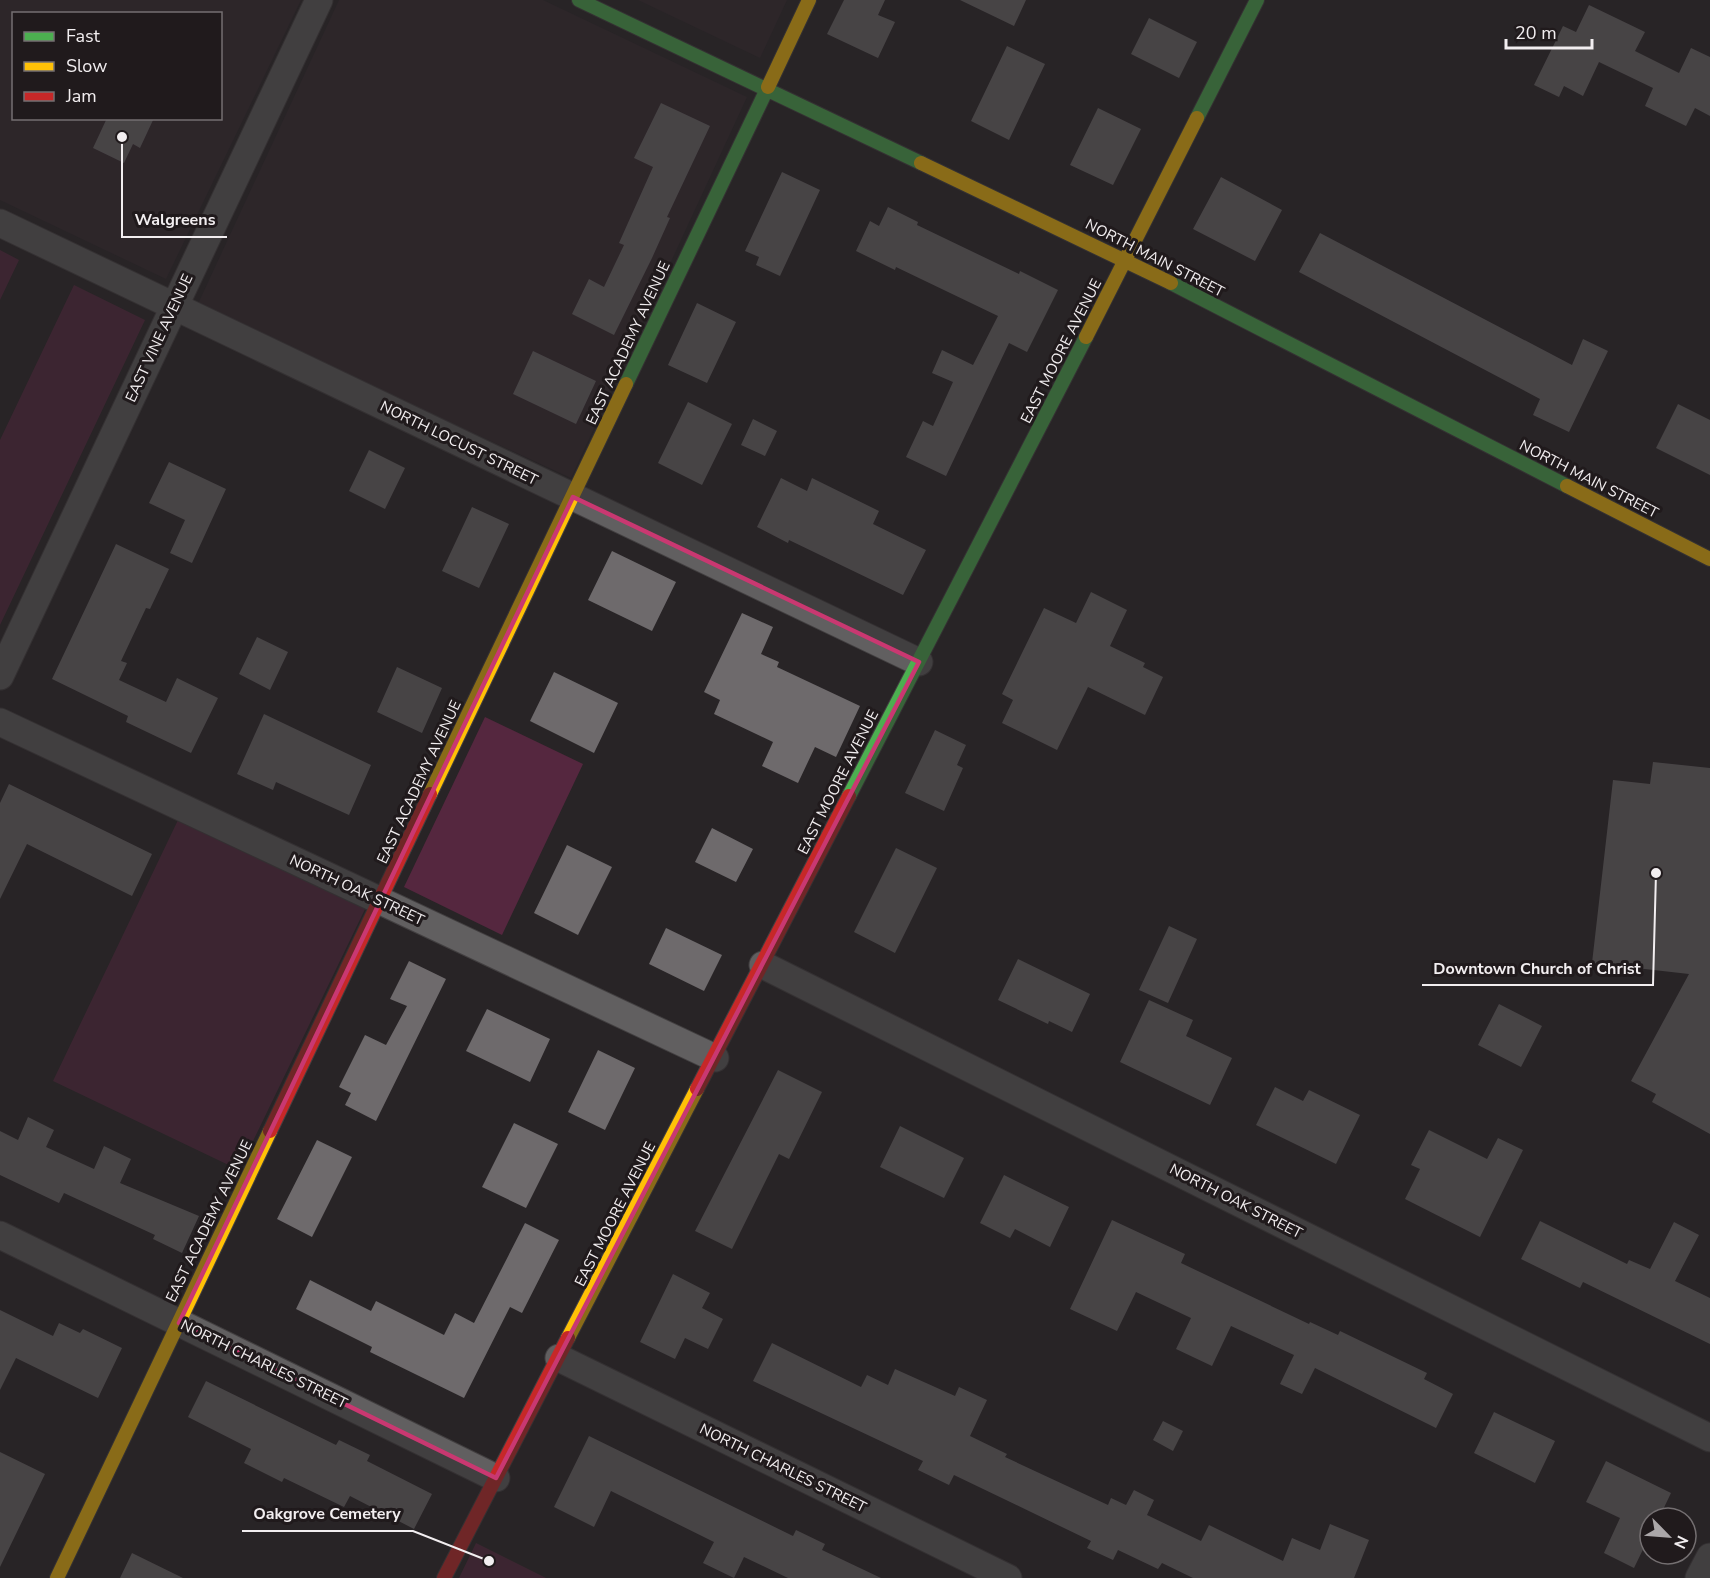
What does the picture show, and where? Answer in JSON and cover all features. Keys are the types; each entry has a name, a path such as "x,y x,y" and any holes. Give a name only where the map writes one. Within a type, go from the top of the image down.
{"street":[{"name":"EAST VINE AVENUE","path":"0,676 319,0"},
{"name":"NORTH MAIN STREET","path":"579,0 1126,260 1710,559"},
{"name":"EAST ACADEMY AVENUE","path":"57,1578 810,0"},
{"name":"EAST MOORE AVENUE","path":"444,1578 763,965 1126,260 1257,0"},
{"name":"NORTH LOCUST STREET","path":"0,224 919,662"},
{"name":"NORTH OAK STREET","path":"0,722 715,1058"},
{"name":"NORTH OAK STREET","path":"763,965 1710,1438"},
{"name":"NORTH CHARLES STREET","path":"0,1235 496,1478"},
{"name":"NORTH CHARLES STREET","path":"559,1358 1008,1578"},
{"path":"1700,1578 1710,1557"}],"highlighted area":[{"path":"573,497 919,662 496,1478 179,1323"}],"shaded area":[{"path":"0,0 301,0 166,279 0,200"},
{"path":"339,0 543,0 747,97 571,478 197,306"},
{"path":"638,0 787,0 760,58"},
{"path":"0,250 19,260 0,300"},
{"path":"74,285 145,320 0,625 0,440"},
{"path":"485,717 583,764 502,935 404,887"},
{"path":"179,818 366,907 239,1170 53,1081"},
{"path":"476,1543 546,1578 459,1578"}],"building":[{"path":"844,0 885,0 878,15 895,22 878,58 827,34"},
{"path":"960,0 1026,0 1014,26"},
{"path":"1589,5 1645,32 1635,51 1679,73 1691,48 1710,57 1710,116 1695,108 1686,126 1645,106 1653,88 1599,62 1583,96 1564,86 1559,97 1534,85 1563,26 1576,32"},
{"path":"1149,18 1197,42 1179,78 1131,54"},
{"path":"1007,46 1045,64 1009,140 971,121"},
{"path":"661,103 710,126 667,217 670,218 652,258 614,335 572,314 589,279 604,287 624,245 619,243 653,167 634,158"},
{"path":"1098,108 1141,129 1113,185 1070,165"},
{"path":"106,120 153,120 140,148 133,144 124,163 93,148"},
{"path":"782,172 820,190 780,276 756,265 759,257 745,251"},
{"path":"1221,177 1282,210 1255,261 1193,229"},
{"path":"888,207 918,222 917,225 1058,290 1027,352 1009,343 946,476 906,457 923,421 933,426 953,382 932,373 942,350 973,365 998,316 896,267 895,270 856,251 870,221 879,226"},
{"path":"1320,233 1572,365 1583,339 1608,351 1569,432 1533,415 1540,399 1299,272"},
{"path":"697,303 736,322 707,383 668,365"},
{"path":"533,351 596,381 576,424 513,394"},
{"path":"688,402 732,424 702,485 658,463"},
{"path":"1678,404 1710,420 1710,475 1656,448"},
{"path":"753,419 777,431 765,456 741,445"},
{"path":"369,450 405,468 385,509 349,491"},
{"path":"169,462 226,489 192,563 170,553 185,520 149,503"},
{"path":"781,478 807,491 812,478 879,511 873,524 926,550 903,595 757,527"},
{"path":"472,507 509,524 479,588 442,571"},
{"path":"116,544 169,569 150,609 146,608 121,661 127,663 119,680 166,702 177,678 218,698 191,753 126,722 128,716 52,679"},
{"path":"612,551 676,582 652,631 588,600"},
{"path":"1091,592 1127,610 1110,646 1145,663 1143,667 1163,677 1145,715 1088,687 1057,750 1002,723 1013,700 1002,694 1044,608 1076,623"},
{"path":"742,613 773,627 761,654 779,662 777,667 860,706 836,757 815,747 798,783 762,766 773,742 714,714 720,700 704,692"},
{"path":"257,637 288,652 270,690 239,674"},
{"path":"397,667 442,688 422,733 377,712"},
{"path":"554,672 618,703 594,753 530,721"},
{"path":"264,714 371,765 349,815 276,782 273,790 237,774"},
{"path":"935,730 966,745 957,765 963,768 944,811 905,793"},
{"path":"1653,762 1710,768 1710,1134 1652,1102 1656,1094 1631,1081 1689,974 1592,963 1613,780 1650,784"},
{"path":"9,784 152,854 132,896 27,844 0,899 0,803"},
{"path":"712,828 753,849 736,882 695,862"},
{"path":"567,845 612,867 578,935 534,913"},
{"path":"896,848 937,868 895,953 854,932"},
{"path":"1169,926 1197,939 1168,1003 1139,990"},
{"path":"666,928 722,955 704,991 649,964"},
{"path":"1018,959 1090,994 1072,1032 1049,1021 1048,1024 998,1000"},
{"path":"409,961 446,979 376,1121 345,1105 351,1093 339,1087 365,1035 386,1045 407,1006 390,999"},
{"path":"1149,1000 1193,1020 1186,1036 1232,1058 1210,1105 1120,1062"},
{"path":"1499,1004 1542,1026 1521,1067 1478,1045"},
{"path":"487,1009 550,1039 530,1082 466,1051"},
{"path":"598,1050 635,1068 605,1130 568,1112"},
{"path":"778,1070 822,1092 789,1159 779,1154 732,1249 695,1231"},
{"path":"1275,1087 1303,1101 1309,1090 1360,1115 1336,1164 1256,1125"},
{"path":"28,1117 54,1130 46,1147 94,1169 104,1146 131,1159 120,1183 199,1216 182,1253 153,1239 155,1235 64,1193 59,1203 0,1175 0,1131 18,1140"},
{"path":"514,1123 558,1144 526,1208 482,1187"},
{"path":"900,1126 964,1158 944,1198 880,1167"},
{"path":"1429,1130 1487,1159 1498,1138 1523,1150 1480,1237 1405,1199 1420,1169 1411,1165"},
{"path":"317,1140 352,1157 312,1237 277,1219"},
{"path":"1004,1175 1069,1207 1050,1247 1015,1229 1010,1238 980,1223"},
{"path":"1112,1220 1185,1254 1181,1263 1309,1324 1310,1322 1338,1335 1340,1331 1427,1373 1424,1379 1453,1394 1436,1428 1315,1368 1302,1394 1280,1384 1294,1355 1231,1326 1212,1366 1176,1349 1191,1318 1136,1292 1117,1331 1070,1309"},
{"path":"1540,1221 1627,1264 1629,1260 1650,1269 1674,1222 1699,1235 1675,1281 1710,1298 1710,1344 1583,1282 1580,1288 1521,1259"},
{"path":"525,1223 559,1240 522,1313 510,1307 464,1398 370,1352 372,1347 296,1309 310,1280 371,1311 376,1301 444,1335 455,1313 474,1323"},
{"path":"673,1274 710,1293 702,1308 723,1319 708,1349 685,1338 675,1359 640,1342"},
{"path":"0,1310 53,1336 59,1323 80,1333 83,1329 122,1348 98,1398 16,1358 0,1390"},
{"path":"772,1343 861,1387 867,1375 888,1385 895,1369 955,1396 959,1387 987,1400 970,1436 1007,1454 1005,1457 1108,1505 1111,1498 1126,1505 1134,1490 1154,1500 1147,1515 1201,1541 1209,1525 1283,1561 1292,1538 1320,1550 1330,1524 1369,1540 1354,1578 1193,1578 1162,1563 1158,1569 1118,1550 1113,1560 1087,1548 1091,1541 954,1475 949,1485 918,1470 923,1461 753,1381"},
{"path":"206,1381 336,1445 339,1440 370,1455 367,1461 432,1494 414,1529 350,1496 344,1507 284,1478 282,1482 244,1463 251,1449 188,1417"},
{"path":"1494,1412 1555,1441 1535,1483 1474,1453"},
{"path":"1163,1421 1183,1431 1173,1451 1153,1440"},
{"path":"589,1436 793,1536 796,1530 825,1544 822,1550 881,1578 788,1578 744,1557 734,1578 703,1563 714,1542 611,1491 594,1527 554,1507"},
{"path":"0,1452 45,1474 0,1567"},
{"path":"1606,1461 1671,1493 1665,1506 1638,1506 1638,1560 1634,1568 1604,1553 1620,1518 1586,1502"},
{"path":"132,1553 183,1578 120,1578"}],"traffic: fast":[{"path":"579,0 921,163"},
{"path":"1197,118 1257,0"},
{"path":"626,384 768,87"},
{"path":"1171,283 1567,486"},
{"path":"849,796 1086,337"}],"traffic: slow":[{"path":"768,87 809,0"},
{"path":"1086,337 1197,118"},
{"path":"921,163 1171,283"},
{"path":"430,794 626,384"},
{"path":"1567,486 1710,559"},
{"path":"568,1338 697,1089"},
{"path":"57,1578 270,1131"}],"traffic: jam":[{"path":"270,1131 430,794"},
{"path":"697,1089 849,796"},
{"path":"444,1578 568,1338"}],"place":[{"name":"Walgreens","path":"122,137"},
{"name":"Downtown Church of Christ","path":"1656,873"},
{"name":"Oakgrove Cemetery","path":"489,1561"}]}
